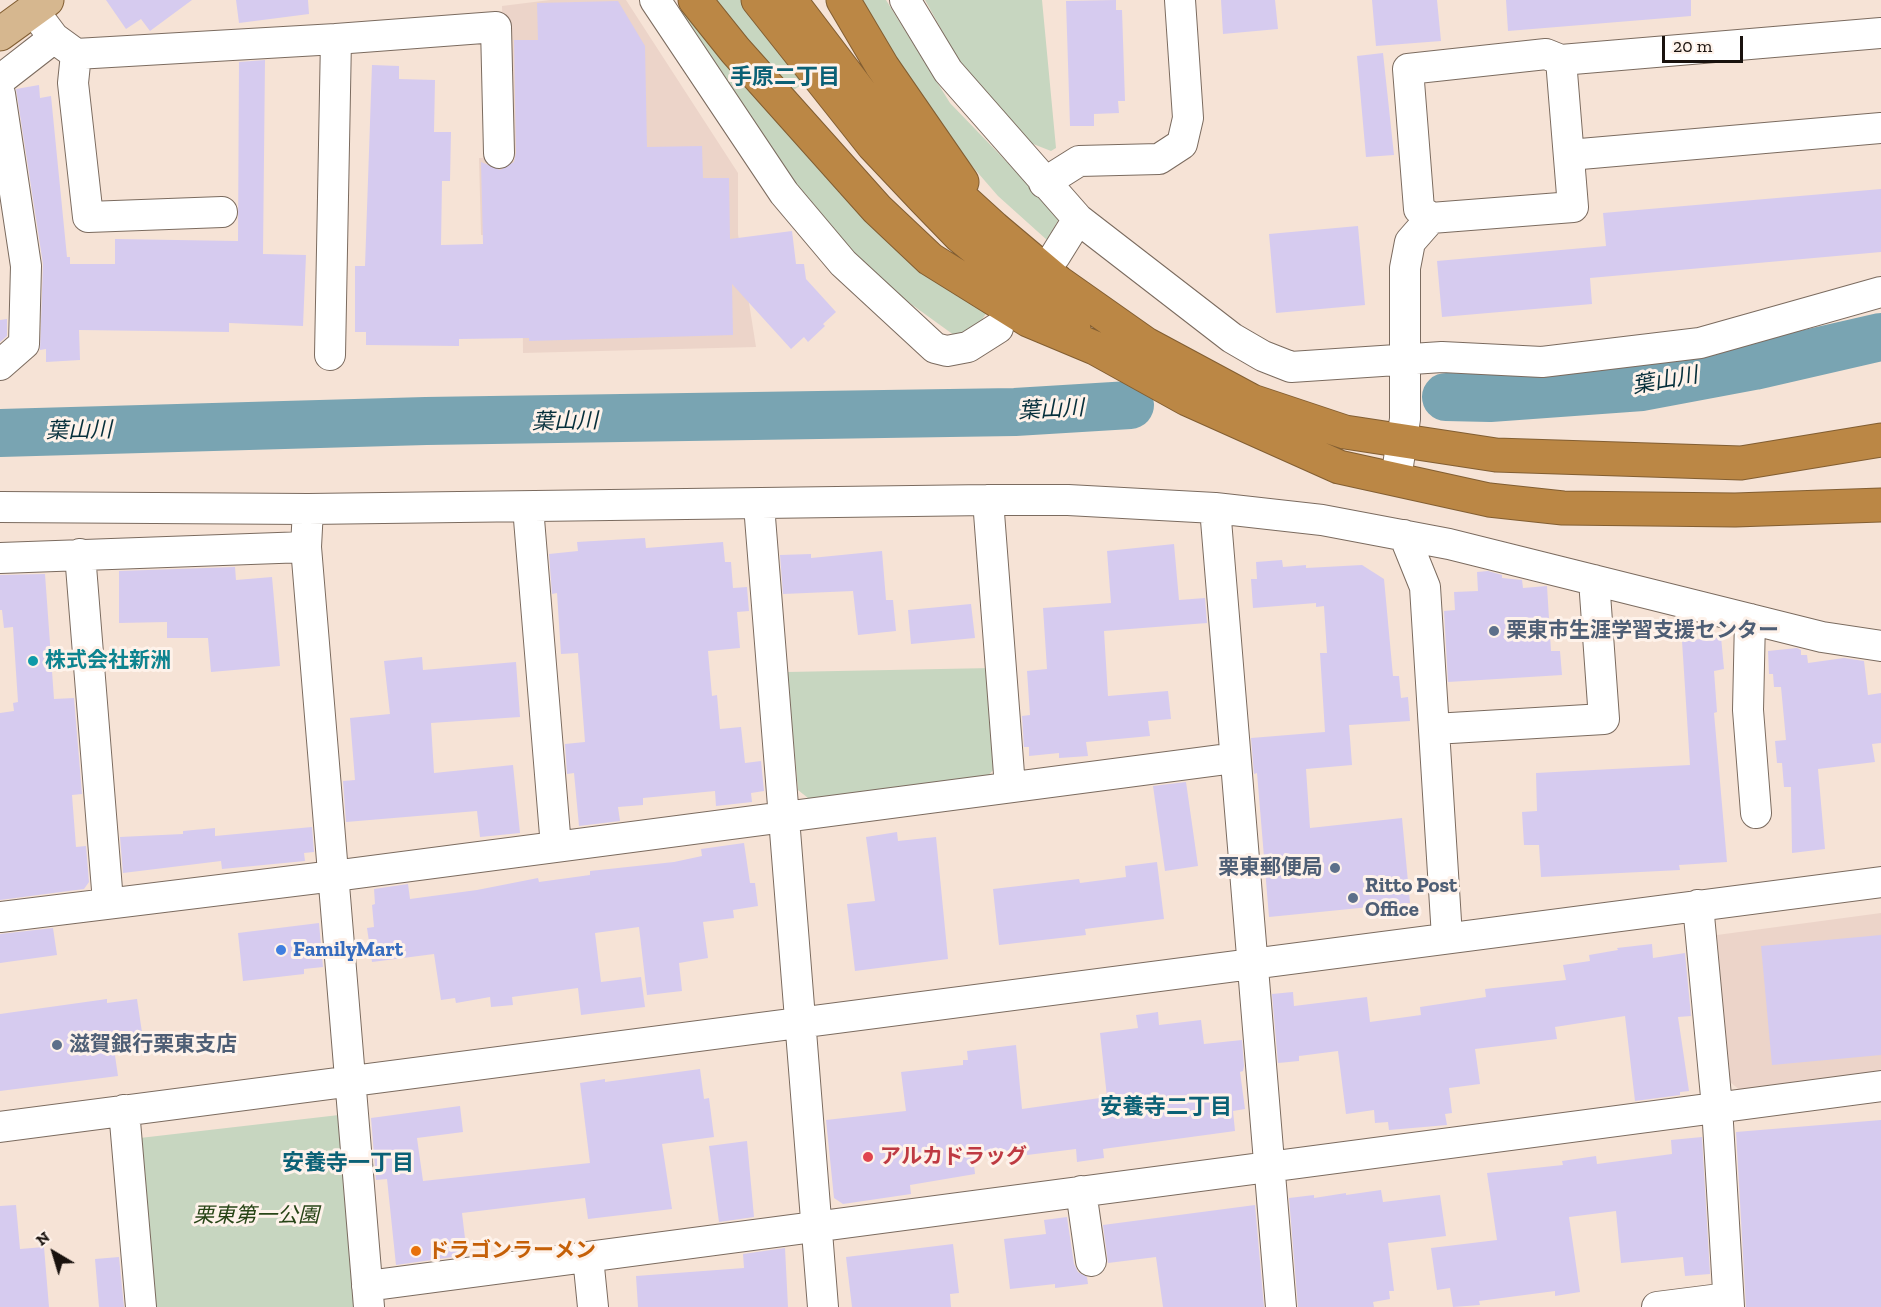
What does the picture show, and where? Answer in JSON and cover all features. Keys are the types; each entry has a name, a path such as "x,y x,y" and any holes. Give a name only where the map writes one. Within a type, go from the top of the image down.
{"highway":[{"path":"695,0 735,50 877,209 930,258 1028,320 1095,348 1187,399 1339,467 1489,500 1563,508 1735,510 1881,505"},
{"path":"758,0 873,145 938,214 986,258 1044,303 1095,348"},
{"path":"790,0 894,137 994,228 1058,282 1146,344 1252,401 1345,432 1496,455 1741,463 1881,440"},
{"path":"843,0 882,66 994,228"}],"main road":[{"path":"0,34 40,5"}],"street":[{"path":"655,0 784,194 843,263 935,348 947,351 968,347 999,328"},
{"path":"905,0 948,71 1078,219 1232,338 1263,356 1291,367 1442,357 1542,362 1700,343 1881,292"},
{"path":"1044,183 1079,161 1159,159 1182,144 1188,118 1179,0"},
{"path":"40,5 65,46 73,83 88,217 222,212"},
{"path":"0,80 65,46 336,39 496,27 499,153"},
{"path":"1562,60 1573,207 1431,218 1419,209 1408,69 1546,54 1562,60 1881,33"},
{"path":"330,354 336,39"},
{"path":"0,94 26,266 24,344 0,365"},
{"path":"1569,154 1881,128"},
{"path":"1396,479 1400,440 1405,419 1405,268 1410,242 1431,218"},
{"path":"1055,256 1078,219"},
{"path":"988,500 1010,787"},
{"path":"0,507 308,509 1068,500 1215,508 1322,520 1404,535 1822,638 1881,646"},
{"path":"759,505 823,1307"},
{"path":"528,507 556,847"},
{"path":"1215,508 1281,1307"},
{"path":"308,509 306,547 368,1296 588,1257 1881,1086"},
{"path":"1404,535 1425,587 1447,937"},
{"path":"0,558 306,547"},
{"path":"80,554 108,902"},
{"path":"1434,729 1605,719 1594,580"},
{"path":"1750,619 1748,710 1756,813"},
{"path":"0,917 334,876 1235,758"},
{"path":"0,1127 1251,962 1881,882"},
{"path":"1657,1307 1729,1303 1717,1107 1698,905"},
{"path":"124,1110 141,1307"},
{"path":"1081,1191 1091,1261"},
{"path":"588,1257 593,1307"}],"shaded area":[{"path":"550,0 626,0 738,173 738,234 756,347 523,353 522,236 481,235 479,158 506,158 502,6"},
{"path":"1881,913 1881,1074 1742,1092 1729,1081 1717,935"}],"green space":[{"path":"714,0 744,0 806,82 792,91"},
{"path":"861,0 886,0 950,103 1060,217 1047,240 998,196 959,151 917,94"},
{"path":"925,0 1042,0 1056,148 1051,151 1023,140 962,67"},
{"path":"683,10 987,312 977,327 958,338 875,278 783,175 676,16"},
{"path":"992,668 1001,761 987,777 813,802 798,790 787,672"},
{"name":"栗東第一公園","path":"339,1115 356,1307 155,1307 140,1138"}],"building":[{"path":"106,0 192,0 150,31 141,19 126,29"},
{"path":"236,0 308,0 309,14 239,23"},
{"path":"1116,0 1116,10 1122,10 1125,101 1118,101 1119,113 1094,114 1094,126 1070,126 1066,1"},
{"path":"1221,0 1275,0 1278,29 1223,34"},
{"path":"1372,0 1437,0 1441,41 1376,46"},
{"path":"1506,0 1691,0 1691,16 1508,31"},
{"path":"618,1 645,46 647,147 702,146 703,178 729,178 730,239 792,231 796,264 804,264 806,279 836,312 808,342 804,337 791,349 732,284 733,335 529,341 529,338 459,339 459,346 366,345 366,332 355,332 355,266 365,266 372,65 399,66 399,79 435,80 434,132 451,132 450,181 442,181 441,245 483,244 481,162 500,170 514,162 516,153 514,40 538,40 537,3"},
{"path":"1383,53 1394,155 1366,157 1357,56"},
{"path":"265,60 263,254 306,255 303,326 229,323 229,332 79,330 80,360 46,362 46,349 40,350 43,264 16,89 39,85 40,98 51,96 67,257 70,257 70,264 115,264 115,239 238,241 239,62"},
{"path":"1881,189 1881,252 1590,278 1592,304 1442,317 1437,261 1606,246 1603,213"},
{"path":"1358,226 1365,305 1276,313 1269,234"},
{"path":"7,319 7,336 0,342 0,320"},
{"path":"645,538 646,548 723,542 725,562 731,562 733,588 747,587 749,611 737,612 740,648 708,651 712,696 717,695 720,729 741,727 745,763 761,761 764,791 751,793 752,802 716,806 715,791 643,798 643,805 618,807 620,821 579,826 574,773 567,774 565,744 585,742 578,653 561,654 557,593 552,594 549,554 578,551 577,542"},
{"path":"1174,544 1179,600 1205,598 1207,623 1104,631 1108,696 1168,691 1171,719 1148,721 1150,736 1086,742 1088,756 1059,758 1059,753 1029,756 1029,747 1024,747 1022,716 1030,715 1027,671 1047,669 1043,608 1111,603 1107,551"},
{"path":"882,551 886,600 893,600 896,631 858,635 853,591 783,594 780,555 811,554 811,558"},
{"path":"1282,560 1283,567 1362,565 1384,579 1393,676 1399,676 1401,698 1408,697 1410,721 1349,725 1352,765 1306,769 1310,828 1402,818 1410,903 1269,917 1257,773 1254,774 1251,738 1325,732 1320,653 1327,653 1324,606 1316,607 1316,603 1253,608 1251,579 1257,579 1256,562"},
{"path":"235,567 236,580 272,577 280,666 211,672 208,638 167,638 167,622 119,623 119,571"},
{"name":"栗東市生涯学習支援センター","path":"1488,571 1502,575 1502,578 1522,580 1523,588 1547,586 1551,651 1560,651 1562,675 1448,682 1444,611 1455,610 1454,592 1478,591 1477,572"},
{"path":"45,574 54,699 74,698 82,794 72,795 76,847 86,846 89,882 84,889 0,900 0,713 14,711 13,703 18,702 13,627 4,628 2,610 0,610 0,575"},
{"path":"971,604 975,638 911,644 908,610"},
{"path":"1721,637 1724,669 1714,671 1717,712 1714,713 1727,862 1679,865 1680,870 1541,877 1539,845 1524,845 1522,812 1537,811 1536,773 1690,765 1682,641"},
{"path":"1797,648 1801,650 1801,655 1807,655 1808,663 1844,658 1864,661 1868,695 1881,693 1881,743 1872,744 1875,762 1818,769 1825,849 1792,853 1791,787 1784,787 1782,763 1777,763 1775,741 1786,740 1781,687 1774,687 1773,674 1769,674 1768,651"},
{"path":"422,657 423,670 516,662 520,717 431,723 434,773 513,765 520,833 480,837 477,811 346,822 343,781 355,780 350,718 390,714 384,661"},
{"path":"1186,782 1198,866 1165,871 1153,786"},
{"path":"312,827 314,852 304,853 305,861 222,869 221,861 123,873 120,837 183,834 183,831 215,828 215,836"},
{"path":"897,832 898,841 936,837 948,959 855,971 847,904 875,901 866,837"},
{"path":"744,843 750,883 755,883 758,906 733,910 734,918 703,922 708,958 679,963 682,991 647,995 639,927 595,933 601,982 641,977 645,1007 581,1015 578,988 512,997 513,1005 491,1007 490,997 456,1003 455,998 441,1000 434,954 372,962 367,928 374,927 372,905 375,904 374,889 408,884 410,899 477,890 538,878 539,882 590,875 590,871 674,862 702,856 701,849"},
{"path":"1157,862 1164,919 1085,929 1086,935 999,945 993,889 1079,879 1080,883 1126,877 1125,866"},
{"name":"FamilyMart","path":"319,923 323,967 304,969 304,974 243,981 238,933"},
{"path":"53,928 57,955 0,963 0,934"},
{"path":"1881,935 1881,1055 1772,1065 1761,946"},
{"path":"1652,944 1653,958 1685,953 1691,1016 1678,1017 1689,1091 1680,1092 1680,1095 1635,1101 1625,1016 1555,1027 1557,1039 1475,1049 1480,1084 1449,1088 1452,1113 1445,1114 1447,1125 1389,1130 1388,1122 1375,1123 1374,1110 1346,1114 1338,1051 1299,1056 1299,1061 1278,1063 1272,994 1293,992 1294,1006 1367,997 1370,1022 1421,1015 1420,1007 1486,997 1485,989 1566,980 1563,965 1590,961 1589,955 1618,950 1617,948"},
{"name":"滋賀銀行栗東支店","path":"107,999 107,1003 137,999 143,1039 113,1042 118,1076 0,1091 0,1014"},
{"path":"1158,1012 1159,1025 1201,1020 1204,1044 1242,1040 1244,1066 1243,1071 1240,1072 1245,1109 1233,1111 1235,1131 1103,1149 1104,1158 1077,1162 1076,1149 1027,1155 1027,1148 973,1155 975,1174 910,1185 911,1194 843,1204 834,1198 826,1120 906,1111 901,1072 963,1065 963,1060 968,1060 967,1051 1016,1045 1022,1109 1107,1097 1100,1033 1138,1028 1136,1015"},
{"path":"700,1069 704,1099 709,1098 714,1137 662,1144 672,1209 588,1219 585,1198 462,1213 467,1255 396,1265 387,1179 376,1180 371,1118 460,1106 463,1132 417,1138 423,1181 590,1163 580,1083 605,1079 605,1082"},
{"path":"1881,1120 1881,1307 1746,1307 1736,1132"},
{"path":"1702,1137 1710,1274 1685,1276 1683,1257 1621,1263 1616,1211 1569,1217 1580,1292 1555,1296 1555,1291 1479,1301 1480,1305 1453,1307 1450,1288 1437,1290 1431,1248 1497,1240 1487,1173 1563,1165 1562,1161 1596,1156 1597,1164 1672,1154 1671,1140"},
{"path":"747,1141 754,1217 719,1222 709,1146"},
{"path":"1381,1190 1383,1202 1440,1195 1446,1236 1388,1243 1394,1291 1389,1291 1390,1299 1373,1302 1374,1307 1298,1307 1289,1198 1314,1195 1314,1198"},
{"path":"16,1205 20,1249 44,1247 49,1307 0,1307 0,1206"},
{"path":"1255,1205 1264,1307 1163,1307 1156,1257 1108,1263 1103,1225"},
{"path":"1067,1217 1074,1264 1078,1272 1087,1277 1088,1284 1055,1288 1055,1284 1010,1289 1004,1239 1046,1234 1044,1220"},
{"path":"953,1244 959,1293 950,1294 951,1307 852,1307 846,1257"},
{"path":"785,1248 788,1307 638,1307 636,1276 744,1268 743,1254"},
{"path":"119,1257 124,1307 99,1307 95,1259"}],"waterway":[{"name":"葉山川","path":"1446,397 1490,398 1642,387 1754,366 1881,337"},
{"name":"葉山川","path":"0,433 426,421 1015,412 1130,405"}],"place":[{"name":"栗東市生涯学習支援センター","path":"1494,631"},
{"name":"株式会社新洲","path":"33,661"},
{"name":"栗東郵便局","path":"1335,868"},
{"name":"Ritto Post Office","path":"1353,898"},
{"name":"FamilyMart","path":"281,950"},
{"name":"滋賀銀行栗東支店","path":"57,1045"},
{"name":"アルカドラッグ","path":"868,1157"},
{"name":"ドラゴンラーメン","path":"416,1251"}],"district":[{"name":"手原二丁目","path":"785,78"},
{"name":"安養寺二丁目","path":"1166,1108"},
{"name":"安養寺一丁目","path":"348,1164"}]}
